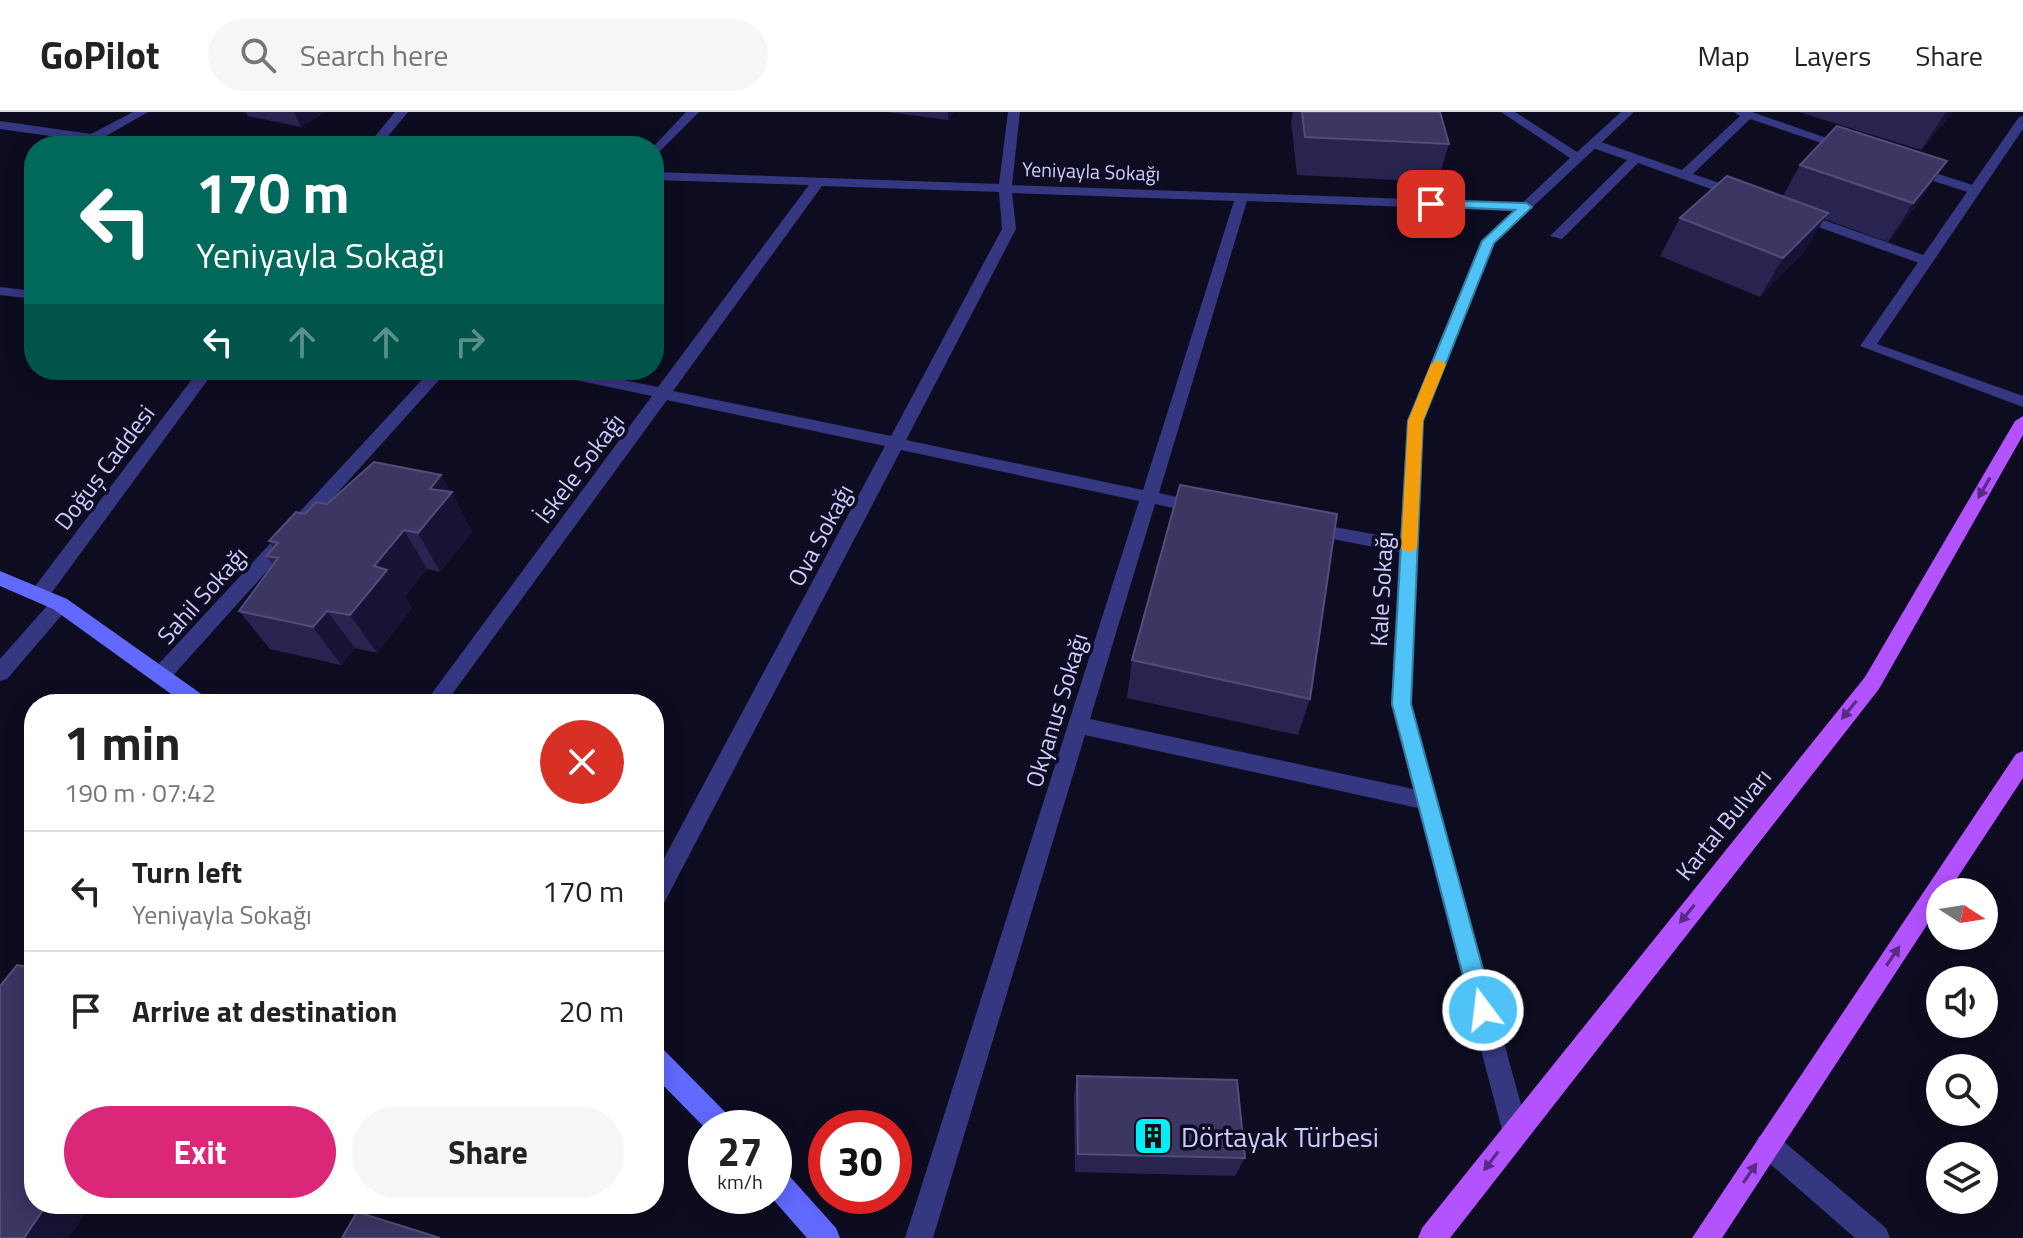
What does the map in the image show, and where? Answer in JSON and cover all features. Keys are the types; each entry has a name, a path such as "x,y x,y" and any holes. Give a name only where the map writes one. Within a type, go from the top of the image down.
{"main road":[{"name":"Kartal Bulvarı","path":"1432,1238 1872,683 2023,421"},
{"path":"1706,1238 2023,760"}],"street":[{"path":"97,136 142,112"},
{"path":"382,136 402,112"},
{"path":"664,142 693,112"},
{"name":"Ova Sokağı","path":"664,881 1009,229 1005,188 1014,112"},
{"path":"1507,112 1578,158"},
{"name":"Kale Sokağı","path":"1515,1130 1401,704 1415,421 1488,241 1628,112"},
{"path":"1685,175 1744,114 1869,155"},
{"path":"2023,120 1868,346 2023,402"},
{"path":"0,125 79,136"},
{"path":"1594,144 1756,200"},
{"path":"1557,236 1636,158"},
{"path":"1899,165 1974,190"},
{"name":"Yeniyayla Sokağı","path":"664,176 1526,207"},
{"name":"İskele Sokağı","path":"441,694 818,182"},
{"name":"Okyanus Sokağı","path":"919,1238 1242,197"},
{"path":"1784,210 1927,261"},
{"path":"0,291 24,294"},
{"name":"Doğuş Caddesi","path":"40,594 200,380"},
{"name":"Sahil Sokağı","path":"161,675 431,380"},
{"path":"603,380 894,445 1225,513"},
{"path":"1286,524 1409,547"},
{"path":"0,578 60,604 187,694"},
{"path":"0,673 60,604"},
{"path":"1078,725 1427,801"},
{"path":"664,1068 705,1110"},
{"path":"1768,1145 1876,1238"},
{"path":"792,1200 826,1238"}],"building":[{"path":"1302,112 1440,112 1449,144 1305,137"},
{"path":"1837,126 1947,161 1913,203 1800,165"},
{"path":"1727,176 1828,213 1783,258 1680,218"},
{"path":"374,462 441,475 430,489 452,492 418,533 404,530 374,566 387,570 350,615 327,611 313,627 239,611 278,558 266,556 278,543 269,541 296,512 305,514 316,502 327,504"},
{"path":"1180,485 1337,514 1310,699 1132,660"},
{"path":"17,965 24,966 24,1214 40,1214 24,1238 0,1238 0,986"},
{"name":"Dörtayak Türbesi","path":"1077,1076 1237,1080 1245,1158 1078,1154"},
{"path":"356,1214 363,1214 440,1238 342,1238"}],"slow traffic":[{"path":"1409,548 1415,421 1439,364"}],"place":[{"name":"Dörtayak Türbesi","path":"1153,1136"}],"route":[{"path":"1431,204 1526,207 1488,241 1415,421 1401,704 1483,1010"}]}
